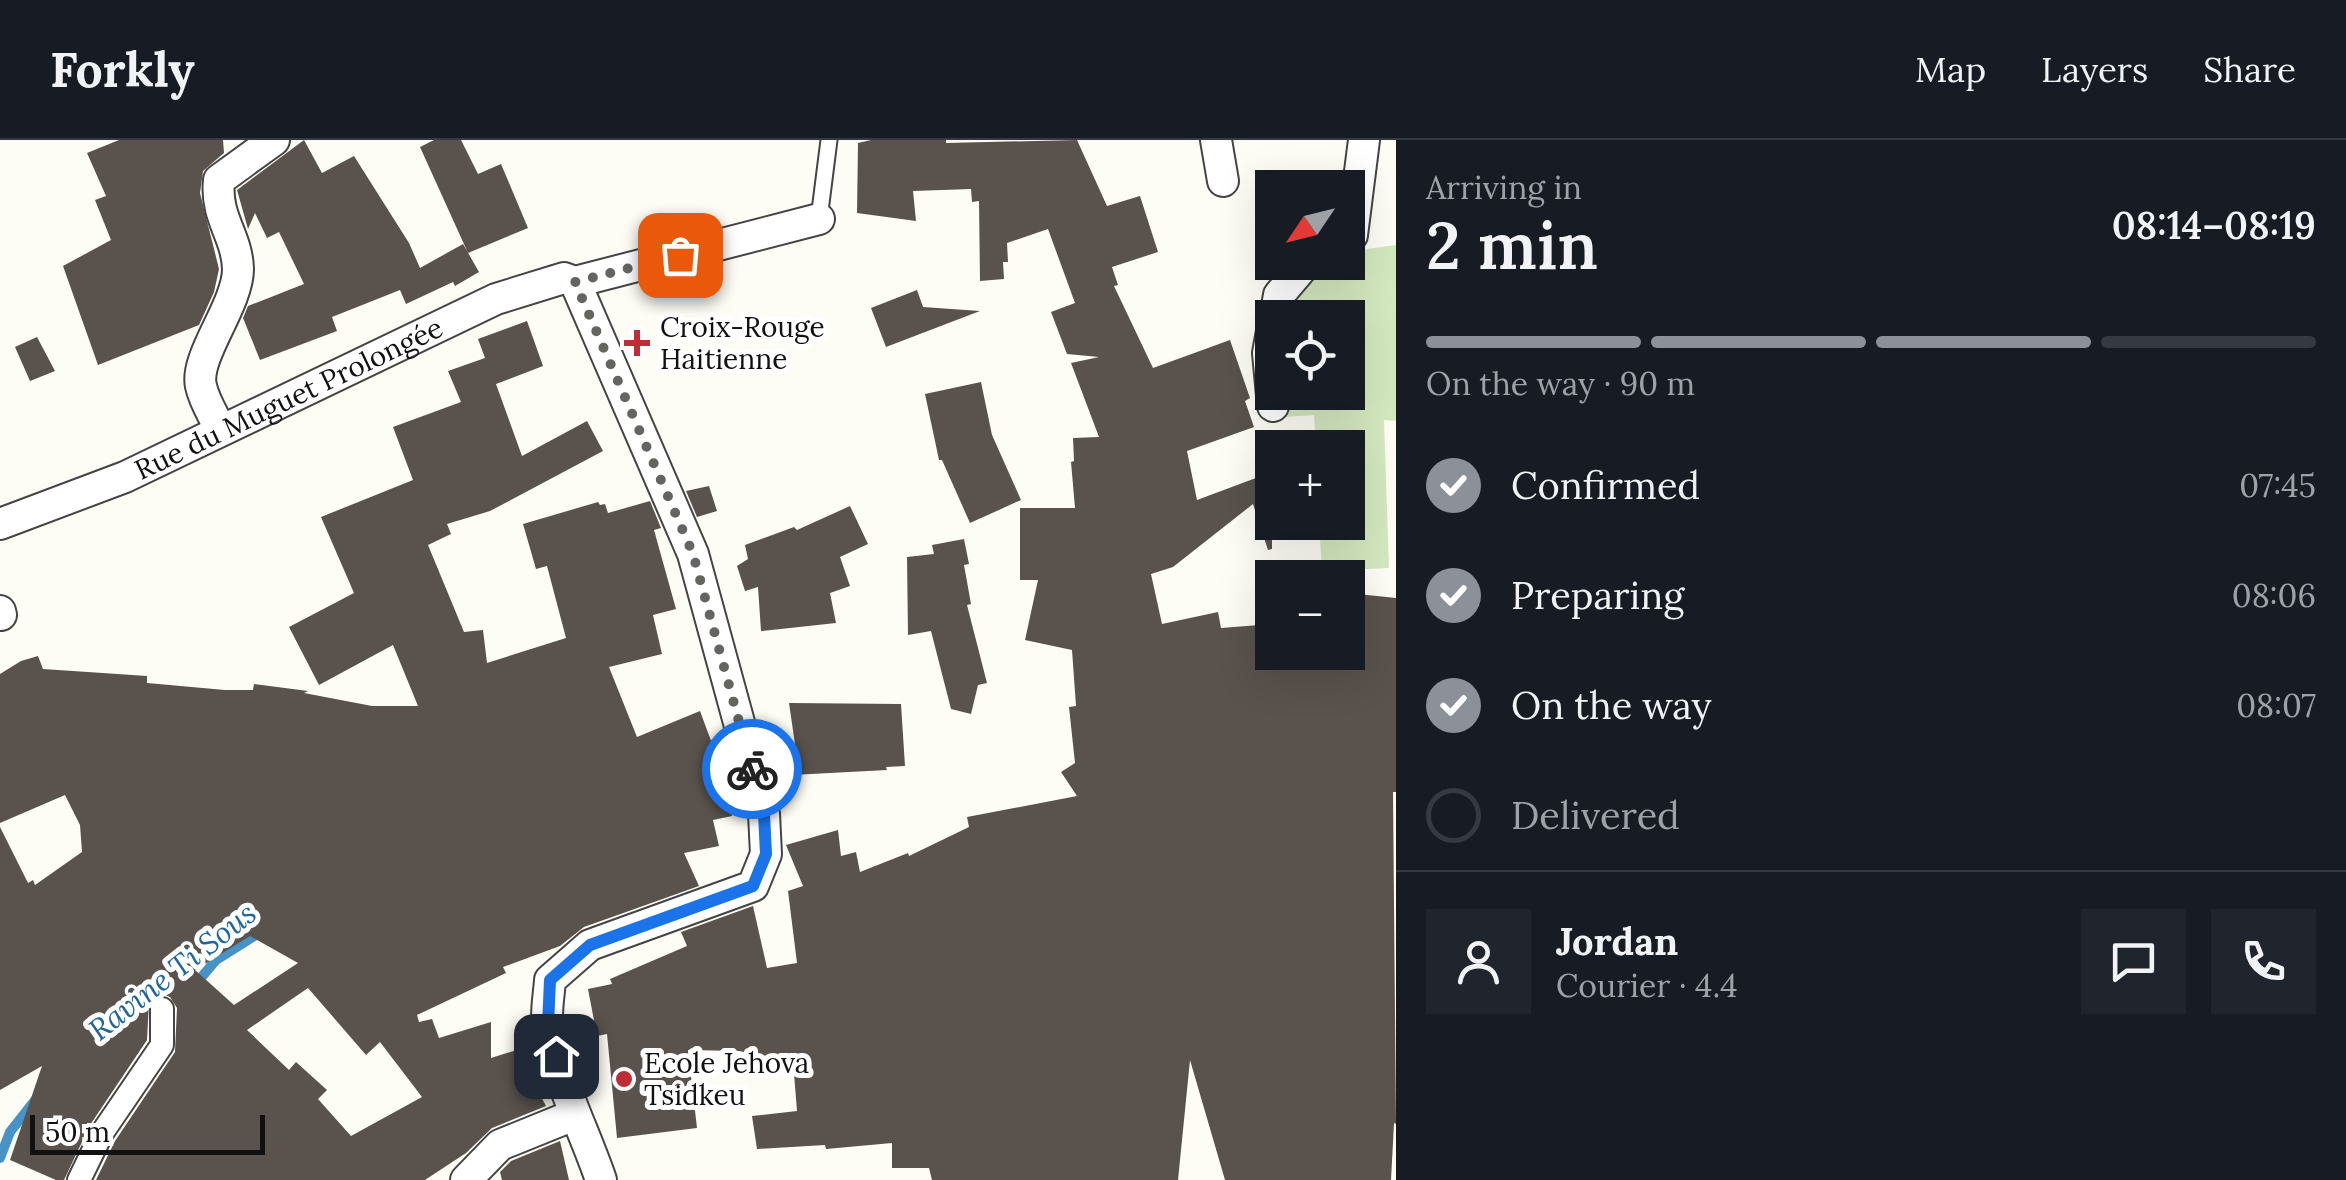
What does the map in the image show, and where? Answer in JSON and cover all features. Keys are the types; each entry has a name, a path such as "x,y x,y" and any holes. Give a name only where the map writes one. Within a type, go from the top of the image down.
{"street":[{"path":"220,429 200,384 203,363 234,292 238,271 235,250 217,201 219,180 274,140"},
{"path":"1216,140 1223,181"},
{"path":"1360,170 1364,140"},
{"name":"Rue du Muguet Prolongée","path":"0,524 126,477 496,299 564,278 575,282 820,219"},
{"path":"575,282 693,554 764,814 766,854 753,886 590,945 550,980 548,1026 574,1115 602,1180"},
{"path":"79,1180 102,1133 162,1045 162,1009"},
{"path":"466,1180 500,1145 574,1115"}],"lane":[{"path":"820,219 829,140"}],"green space":[{"path":"1396,245 1396,421 1384,420 1389,568 1365,569 1365,560 1321,560 1320,540 1365,540 1365,430 1315,430 1314,415 1285,417 1284,410 1365,410 1365,300 1298,300 1314,280 1365,280 1367,249"}],"building":[{"path":"119,140 223,140 224,153 203,171 200,193 219,269 214,292 199,325 98,365 63,266 111,240 95,200 106,196 87,153"},
{"path":"304,140 322,173 354,156 409,243 420,268 463,244 479,272 455,286 453,282 406,304 400,290 332,317 337,331 260,360 243,318 248,306 304,284 279,232 267,238 255,213 248,229 237,190"},
{"path":"434,140 461,140 478,174 501,164 528,228 468,253 420,147"},
{"path":"1077,140 1107,206 1140,196 1158,252 1112,267 1118,285 1114,286 1153,368 1230,340 1250,398 1245,401 1254,427 1187,451 1197,500 1255,478 1255,510 1253,504 1173,567 1151,574 1162,624 1218,612 1221,628 1255,625 1255,670 1365,670 1365,595 1396,598 1396,1124 1391,1180 1225,1180 1190,1060 1178,1180 932,1180 929,1168 892,1168 892,1143 826,1149 825,1145 757,1149 752,1116 797,1111 793,1061 739,1051 688,1050 697,1128 617,1138 607,1034 597,1036 588,989 612,984 610,979 687,946 681,932 753,906 767,968 797,963 788,891 803,886 786,845 838,830 841,856 856,852 860,872 908,853 909,856 969,827 967,817 1077,796 1061,772 1075,763 1069,707 1076,706 1072,650 1025,640 1038,580 1020,580 1020,508 1075,508 1073,438 1099,437 1071,363 1099,357 1067,354 1051,312 1075,303 1048,229 1007,243 1004,279 980,281 979,201 972,202 971,189 913,191 916,221 857,213 858,143"},
{"path":"917,290 923,307 980,311 886,347 871,308"},
{"path":"527,321 543,366 496,384 522,456 587,421 603,451 490,511 447,524 451,534 428,545 464,632 483,630 487,663 566,638 547,566 536,569 523,524 598,502 605,504 608,513 650,501 661,528 654,530 676,609 653,615 662,654 609,667 637,737 700,711 723,773 732,816 713,820 719,846 684,853 699,886 584,927 560,946 503,967 506,973 417,1015 419,1022 432,1019 439,1038 491,1022 491,1058 520,1049 546,1106 492,1128 466,1153 425,1180 96,1180 115,1141 175,1052 177,1008 163,994 149,1002 147,1040 90,1125 64,1180 10,1160 42,1066 0,1090 0,827 28,883 33,880 35,885 82,852 80,825 65,795 0,823 0,674 38,656 43,669 147,676 147,683 225,690 253,690 254,684 308,691 304,693 372,706 418,706 393,645 319,685 289,627 354,593 321,517 413,480 393,427 461,402 448,371 485,358 478,339","holes":["250,936 298,963 234,1005 195,970","308,988 366,1055 380,1042 422,1097 351,1136 318,1099 327,1090 296,1062 289,1070 247,1030"]},
{"path":"37,337 55,371 30,381 15,347"},
{"path":"981,382 992,435 1021,500 970,523 939,460 925,394"},
{"path":"709,486 717,511 697,517 686,491"},
{"path":"850,506 868,544 840,557 850,586 830,593 836,623 761,631 758,587 745,591 737,566 748,559 745,545 794,527 797,530"},
{"path":"964,539 971,604 967,605 987,683 978,685 971,714 951,709 931,631 908,635 907,557 934,554 932,545"},
{"path":"789,703 901,704 905,766 773,776 767,755 796,751"},
{"path":"560,1141 569,1180 502,1180 500,1172 511,1161"}],"waterway":[{"name":"Ravine Ti Sous","path":"194,986 216,960 262,931"},
{"name":"Ravine Ti Sous","path":"0,1158 10,1132 36,1099"}],"way so far":[{"path":"680,255 575,282 693,554 752,769"}],"place":[{"name":"Croix-Rouge Haitienne","path":"637,343"},
{"name":"Ecole Jehova Tsidkeu","path":"624,1079"}],"route":[{"path":"556,1056 548,1026 550,980 590,945 753,886 766,854 764,814 752,769"}]}
